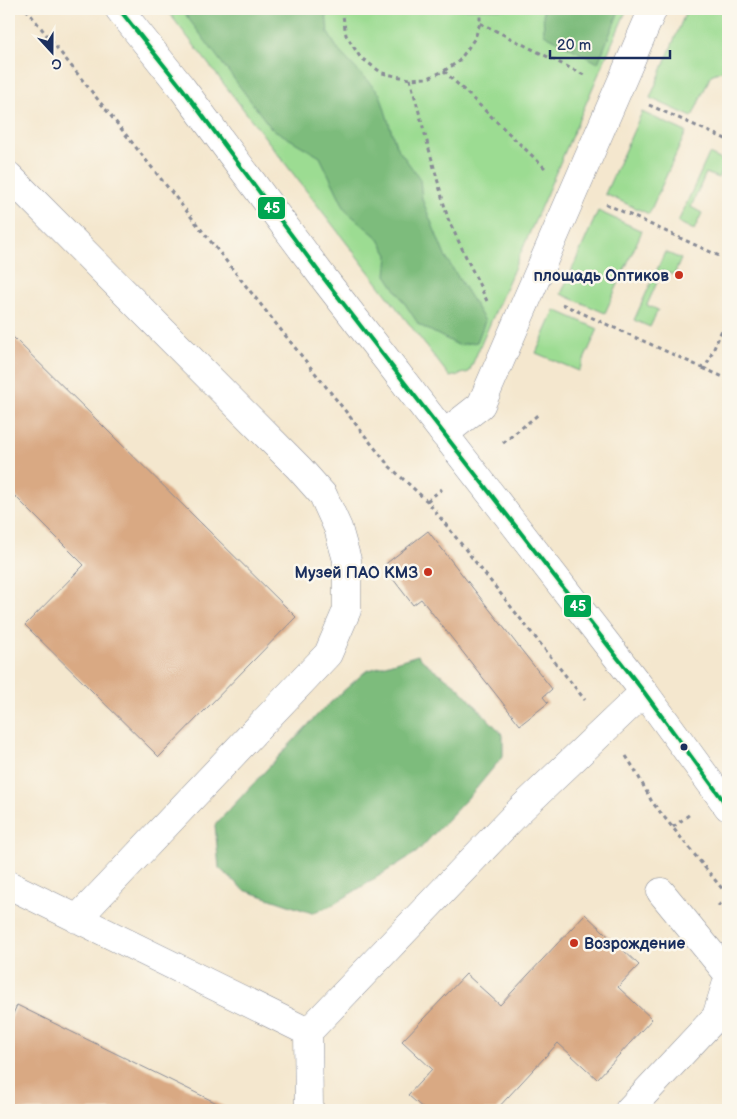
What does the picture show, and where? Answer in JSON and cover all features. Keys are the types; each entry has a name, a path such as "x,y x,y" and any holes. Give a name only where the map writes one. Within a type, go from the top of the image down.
{"main road":[{"path":"119,9 182,88 322,276 644,692 728,807"},
{"path":"444,434 481,406 654,9"},
{"path":"9,176 299,468 323,495 338,528 347,560 347,610 328,654 77,919"},
{"path":"310,1110 308,1032 520,810 644,692"},
{"path":"9,885 308,1032"},
{"path":"661,892 728,974"},
{"path":"629,1110 716,1017 728,979"}],"path":[{"path":"26,9 389,466 427,501 607,728 635,770 652,802 728,896"},
{"path":"342,9 346,35 360,57 382,73 410,80 428,78 444,71 459,61 475,38 480,23 480,9"},
{"path":"410,80 448,219 507,345"},
{"path":"696,126 728,140"},
{"path":"531,290 728,379"},
{"path":"705,369 728,316"},
{"path":"502,443 540,414"},
{"path":"427,501 448,485"},
{"path":"673,827 693,812"}],"green space":[{"path":"166,9 627,9 469,372 450,377"},
{"path":"183,9 326,9 328,33 339,51 380,94 396,146 420,179 422,199 445,256 485,321 477,342 458,345 419,325 386,275 388,255 378,238 346,211 320,157 271,128"},
{"path":"543,9 620,9 598,63 544,34"},
{"path":"687,9 728,9 728,68 711,75 692,117 650,98"},
{"path":"642,112 686,132 649,214 605,194"},
{"path":"709,154 726,162 718,178 706,173 691,207 702,213 694,230 678,222"},
{"path":"598,211 642,231 605,313 561,294"},
{"path":"665,252 681,259 674,275 662,271 647,305 658,310 650,327 634,320"},
{"path":"555,310 598,329 579,371 536,353"},
{"path":"418,655 423,661 458,687 503,735 503,756 475,790 417,852 331,906 312,913 244,890 219,868 215,825 321,711 366,671"}],"building":[{"path":"9,333 296,617 159,757 25,625 84,565 9,490"},
{"path":"428,531 552,689 543,697 548,703 520,725 421,599 413,605 383,566"},
{"path":"585,914 639,965 618,987 652,1019 597,1079 558,1043 496,1110 425,1110 408,1095 432,1069 402,1041 466,974 500,1005"},
{"path":"17,1005 231,1110 9,1110 9,1023"}],"transit line":[{"name":"45","path":"119,9 182,88 322,276 644,692 728,807"}],"place":[{"name":"площадь Оптиков","path":"679,275"},
{"name":"Музей ПАО КМЗ","path":"428,572"},
{"name":"Возрождение","path":"574,943"}]}
